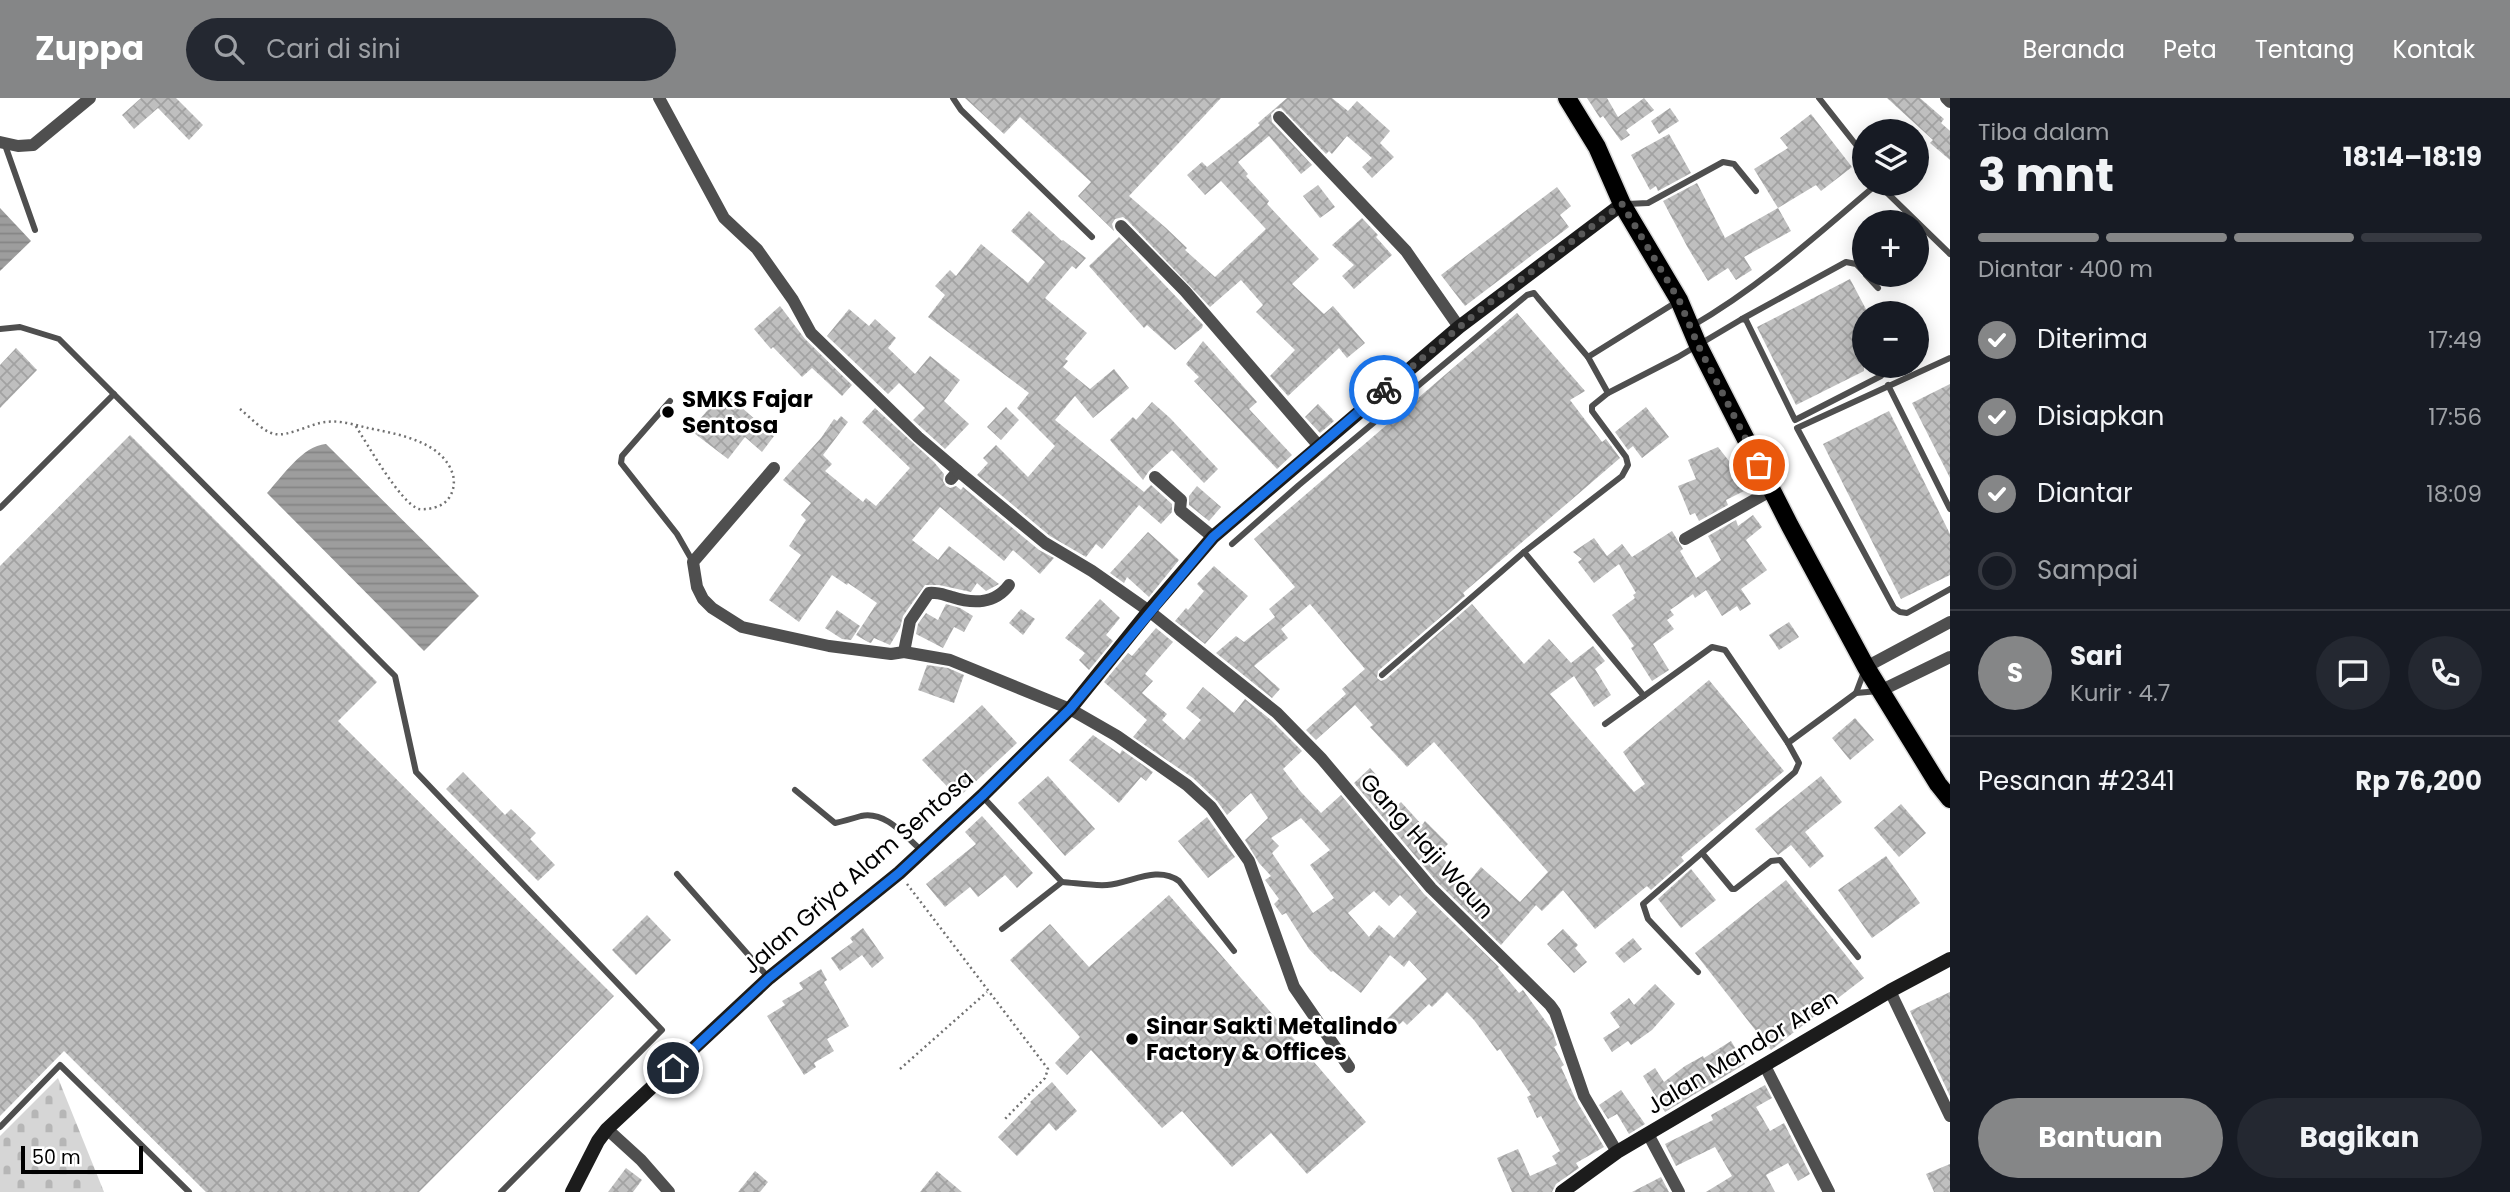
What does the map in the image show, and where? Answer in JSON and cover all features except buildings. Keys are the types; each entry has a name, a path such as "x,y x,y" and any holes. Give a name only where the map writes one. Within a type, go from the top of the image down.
{"main road":[{"path":"1567,98 1597,147 1622,204 1679,300 1698,345 1866,667 1944,781 1950,799"}],"street":[{"path":"3,143 33,145 90,98"},
{"name":"Gang Haji Waun","path":"659,98 724,218 757,248 793,300 811,333 954,475 1045,543 1092,571 1149,611 1277,713 1321,758 1431,888 1550,1005 1555,1012 1584,1096 1617,1152"},
{"path":"1946,98 1950,102"},
{"path":"1279,117 1406,251 1459,327"},
{"name":"Jalan Griya Alam Sentosa","path":"572,1192 607,1129 769,978 899,873 982,796 1070,709 1213,537 1459,327 1622,204"},
{"path":"1121,226 1185,291 1318,445"},
{"path":"774,468 693,562 697,587 703,599 742,627 829,646 891,654 904,652 950,660 1070,709 1162,766 1211,807 1249,861 1294,987 1349,1067"},
{"path":"1155,477 1181,500 1180,510 1213,537"},
{"path":"1685,539 1772,489"},
{"path":"904,652 910,621 929,593 936,592 965,601 992,600 1009,586"},
{"path":"1866,667 1950,622"},
{"path":"1880,691 1950,657"},
{"name":"Jalan Mandor Aren","path":"1569,1190 1617,1152 1950,959"},
{"path":"1891,991 1950,1116"},
{"path":"1765,1066 1829,1192"},
{"path":"607,1129 641,1160 669,1192"},
{"path":"1648,1134 1679,1192"}],"lane":[{"path":"954,98 961,110 1092,237"},
{"path":"1819,98 1852,140"},
{"path":"3,143 34,230"},
{"path":"1622,204 1648,202 1723,162 1734,164 1756,191"},
{"path":"1690,327 1737,298 1779,267 1864,196"},
{"path":"1890,196 1950,254"},
{"path":"1382,675 1524,552 1626,471 1626,457 1592,411 1592,406 1608,393 1698,345 1738,320 1846,262 1852,263"},
{"path":"1232,544 1527,295 1534,293 1588,357 1608,393"},
{"path":"1588,357 1679,300"},
{"path":"1742,319 1746,320 1795,419 1877,378"},
{"path":"0,329 20,327 59,339 395,676 416,772 662,1030 501,1192"},
{"path":"1950,358 1797,428 1894,608 1907,613 1950,589"},
{"path":"1888,386 1950,509"},
{"path":"0,508 114,394"},
{"path":"670,401 622,456 621,463 677,534 693,562"},
{"path":"1524,552 1644,696"},
{"path":"1605,724 1703,652 1719,647 1725,650 1788,743 1798,763 1795,772 1643,904 1648,919 1698,972"},
{"path":"1856,694 1866,667"},
{"path":"1788,743 1856,694 1880,691"},
{"path":"795,790 835,823 861,816 880,816 923,851"},
{"path":"982,796 1062,882"},
{"path":"1702,853 1732,889 1771,861 1780,860 1858,957"},
{"path":"677,874 769,978"},
{"path":"1002,929 1062,882 1107,885 1159,874 1171,875 1179,881 1234,951"},
{"path":"0,1127 60,1065 189,1192"}],"path":[{"path":"240,409 274,434 325,422 355,425 397,434 428,447 444,459 455,484 451,496 444,504 434,508 419,509 408,502 397,492 355,425"},
{"path":"899,873 1048,1069 1045,1078 1004,1120"},
{"path":"900,1069 987,992"}],"green space":[{"path":"58,1078 104,1192 0,1192 0,1136"}],"shaded area":[{"path":"0,208 31,241 0,271"},
{"path":"326,444 479,596 424,651 267,493 301,456"}],"way so far":[{"path":"1384,390 1480,310 1622,204 1679,300 1698,345 1759,465"}],"place":[{"name":"SMKS Fajar Sentosa","path":"668,412"},
{"name":"Sinar Sakti Metalindo Factory & Offices","path":"1132,1039"}],"route":[{"path":"673,1068 769,978 899,873 982,796 1070,709 1213,537 1384,390"}]}
